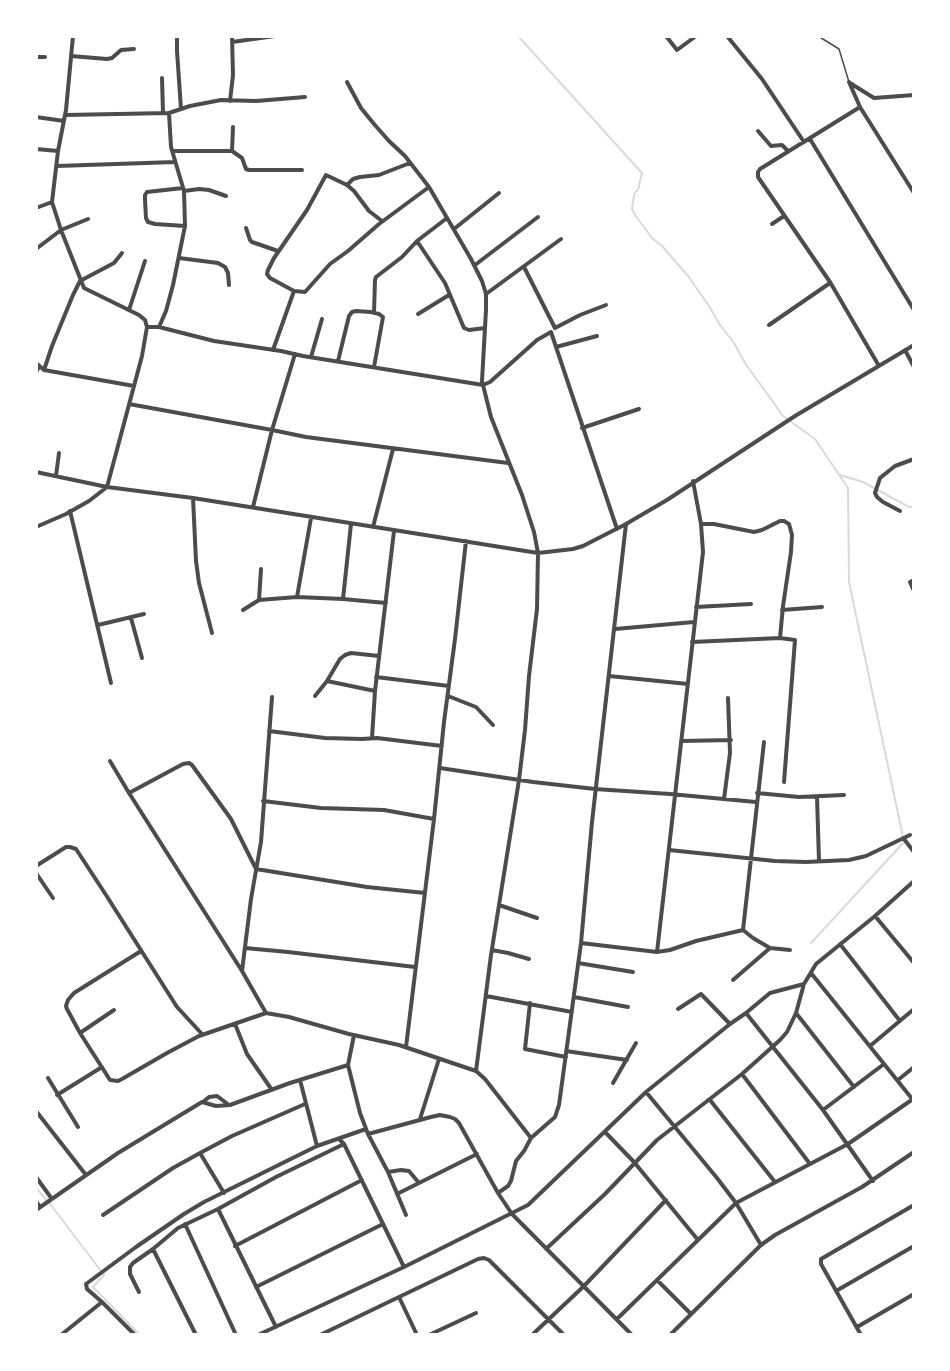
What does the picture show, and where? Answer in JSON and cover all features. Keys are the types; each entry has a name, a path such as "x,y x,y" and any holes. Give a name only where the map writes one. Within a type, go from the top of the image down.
{"street":[{"path":"36,527 70,512 107,487 142,356 147,327 139,315 84,288 52,202 65,115 73,36"},
{"path":"230,100 233,75 232,36"},
{"path":"232,42 274,36"},
{"path":"666,36 677,50 696,36"},
{"path":"727,36 762,79 804,142"},
{"path":"177,38 181,110"},
{"path":"71,56 107,59 112,58 120,50 134,49"},
{"path":"36,57 45,57"},
{"path":"162,78 163,114"},
{"path":"347,81 374,124 429,187 482,281 486,294 482,381 490,417 528,513 538,553 537,609 525,730 476,1071"},
{"path":"849,82 874,98 914,95"},
{"path":"849,82 860,107 914,193"},
{"path":"65,115 163,114 221,100 256,101 305,97"},
{"path":"860,107 760,169 758,177 830,282 879,366"},
{"path":"159,327 173,285 185,226 184,190 172,151 169,113"},
{"path":"36,117 64,121"},
{"path":"232,151 233,128"},
{"path":"758,130 771,146 782,145 788,152"},
{"path":"810,139 914,310"},
{"path":"36,149 58,151"},
{"path":"172,151 232,151 242,158 249,171 302,170"},
{"path":"57,166 175,162"},
{"path":"347,185 353,179 379,175 410,163"},
{"path":"382,221 369,211 347,185 326,175 308,210 278,251 267,274 294,291 305,292 330,264 382,221 429,187"},
{"path":"185,226 148,222 145,200 147,192 199,189 226,196"},
{"path":"454,229 499,193"},
{"path":"36,208 52,202"},
{"path":"772,224 784,216"},
{"path":"475,265 538,217"},
{"path":"374,312 376,276 447,218"},
{"path":"36,249 61,230 88,219"},
{"path":"246,228 252,242 278,251"},
{"path":"486,294 561,240"},
{"path":"417,241 445,284 464,328 469,330 485,328"},
{"path":"45,370 52,346 80,281 114,263 122,254"},
{"path":"179,258 218,263 225,267 229,285"},
{"path":"129,310 145,261"},
{"path":"524,267 555,328"},
{"path":"769,325 830,282"},
{"path":"273,350 294,291"},
{"path":"418,314 449,295"},
{"path":"147,327 159,327 214,341 483,385 490,382 537,340 555,328 606,305"},
{"path":"338,361 349,316 356,311 374,312 383,317 374,367"},
{"path":"311,357 322,320"},
{"path":"551,332 617,529"},
{"path":"556,348 597,336"},
{"path":"36,472 107,487 253,507 538,553 573,549 617,529 667,500 795,416 914,345"},
{"path":"905,350 914,367"},
{"path":"253,507 272,430 296,354"},
{"path":"36,372 38,365 45,370 134,386"},
{"path":"129,404 306,437 508,463"},
{"path":"582,428 639,409"},
{"path":"373,527 393,449"},
{"path":"56,476 59,453"},
{"path":"900,511 877,497 875,493 877,485 880,478 895,466 914,459"},
{"path":"657,952 703,552 701,524 693,481"},
{"path":"193,498 196,561 212,633"},
{"path":"70,512 111,683"},
{"path":"297,597 311,517"},
{"path":"701,524 714,524 754,532 780,521 788,522 792,535 780,638"},
{"path":"343,599 351,524"},
{"path":"498,1193 508,1186 516,1161 531,1138 555,1117 559,1105 581,943 626,524"},
{"path":"372,738 376,677 394,531"},
{"path":"406,1047 435,819 466,541"},
{"path":"259,600 261,569"},
{"path":"914,580 910,582 914,591"},
{"path":"243,610 259,600 297,597 386,603"},
{"path":"696,607 751,604"},
{"path":"782,610 822,607"},
{"path":"98,625 144,614"},
{"path":"130,618 142,658"},
{"path":"615,629 694,622"},
{"path":"692,642 794,639 784,782"},
{"path":"315,696 345,655 351,653 379,656"},
{"path":"609,676 688,684"},
{"path":"376,677 449,686"},
{"path":"327,681 375,691"},
{"path":"447,696 476,707 492,725"},
{"path":"242,971 261,842 272,697"},
{"path":"724,799 730,740 728,698"},
{"path":"269,731 325,738 372,738 442,746"},
{"path":"681,741 730,740"},
{"path":"743,930 764,742"},
{"path":"110,761 266,1013"},
{"path":"129,793 189,763 231,819 256,869"},
{"path":"440,768 596,789 756,802"},
{"path":"757,793 799,797 844,795"},
{"path":"817,797 819,861"},
{"path":"263,801 321,808 384,810 435,819"},
{"path":"669,850 775,861 857,859 910,835"},
{"path":"904,839 914,852"},
{"path":"36,866 66,847 76,849 177,1007 202,1035"},
{"path":"256,869 367,887 425,893"},
{"path":"36,873 53,898"},
{"path":"546,1249 605,1194 657,1140 774,1047 784,1036 796,1012 804,984 816,964 914,881"},
{"path":"500,905 537,918"},
{"path":"875,916 914,963"},
{"path":"581,943 657,952 743,930"},
{"path":"743,930 770,948 790,950"},
{"path":"840,944 900,1021"},
{"path":"245,948 415,967"},
{"path":"732,980 770,948"},
{"path":"492,950 508,952 529,959"},
{"path":"141,951 74,993 68,1000 67,1010 110,1080 118,1081 202,1035 266,1013 406,1047 476,1071 485,1079 531,1138"},
{"path":"578,963 633,972"},
{"path":"616,1319 736,1203 848,1144 913,1100 811,973"},
{"path":"258,1335 404,1267 528,1205 646,1092 730,1024 770,993 804,984"},
{"path":"678,1009 700,993 730,1024"},
{"path":"486,996 572,1012"},
{"path":"574,997 628,1007"},
{"path":"530,1003 525,1049 566,1058"},
{"path":"870,1046 914,1009"},
{"path":"80,1033 114,1010"},
{"path":"796,1012 854,1087"},
{"path":"746,1013 824,1110 873,1180"},
{"path":"235,1024 247,1054 272,1090"},
{"path":"354,1035 348,1065 360,1113 406,1215"},
{"path":"613,1083 636,1043"},
{"path":"566,1051 627,1060"},
{"path":"420,1119 439,1059"},
{"path":"824,1110 884,1064"},
{"path":"202,1102 216,1106 230,1106 348,1065"},
{"path":"898,1080 914,1066"},
{"path":"57,1095 102,1067"},
{"path":"742,1074 810,1164"},
{"path":"48,1078 78,1128"},
{"path":"300,1080 317,1146"},
{"path":"646,1092 736,1203 761,1245"},
{"path":"36,1201 40,1208 118,1153 209,1097 217,1096 230,1106"},
{"path":"710,1100 775,1182"},
{"path":"103,1215 173,1168 200,1153 232,1136 305,1104"},
{"path":"36,1111 86,1175"},
{"path":"368,1134 440,1115 456,1119 512,1214 632,1335"},
{"path":"127,1335 133,1333 86,1287 86,1284 184,1214 317,1146 366,1129"},
{"path":"605,1132 634,1162 698,1240"},
{"path":"339,1139 344,1144 404,1267"},
{"path":"139,1292 130,1274 130,1267 178,1228 344,1144"},
{"path":"670,1335 761,1245 862,1187 914,1152"},
{"path":"200,1153 224,1193"},
{"path":"397,1194 477,1154"},
{"path":"388,1172 401,1170 409,1172 419,1183"},
{"path":"36,1177 51,1199"},
{"path":"235,1246 362,1180"},
{"path":"532,1335 584,1286 666,1200"},
{"path":"861,1335 821,1264 821,1259 914,1205"},
{"path":"218,1209 276,1327"},
{"path":"185,1224 236,1335"},
{"path":"256,1287 383,1224"},
{"path":"836,1291 914,1246"},
{"path":"153,1249 196,1335"},
{"path":"321,1335 484,1258 489,1260 564,1335"},
{"path":"657,1280 691,1314"},
{"path":"857,1327 914,1294"},
{"path":"399,1297 417,1335"},
{"path":"61,1335 102,1302"},
{"path":"429,1335 476,1313"}],"lane":[{"path":"818,36 839,49 849,82"}],"waterway":[{"path":"518,36 642,173 633,201 632,209 635,215 652,238 688,276 783,416 815,439 848,488 849,582 903,837"},
{"path":"840,475 863,482 909,507 914,507"},
{"path":"811,943 904,842"},
{"path":"36,1188 104,1275 93,1287 140,1335"}]}
